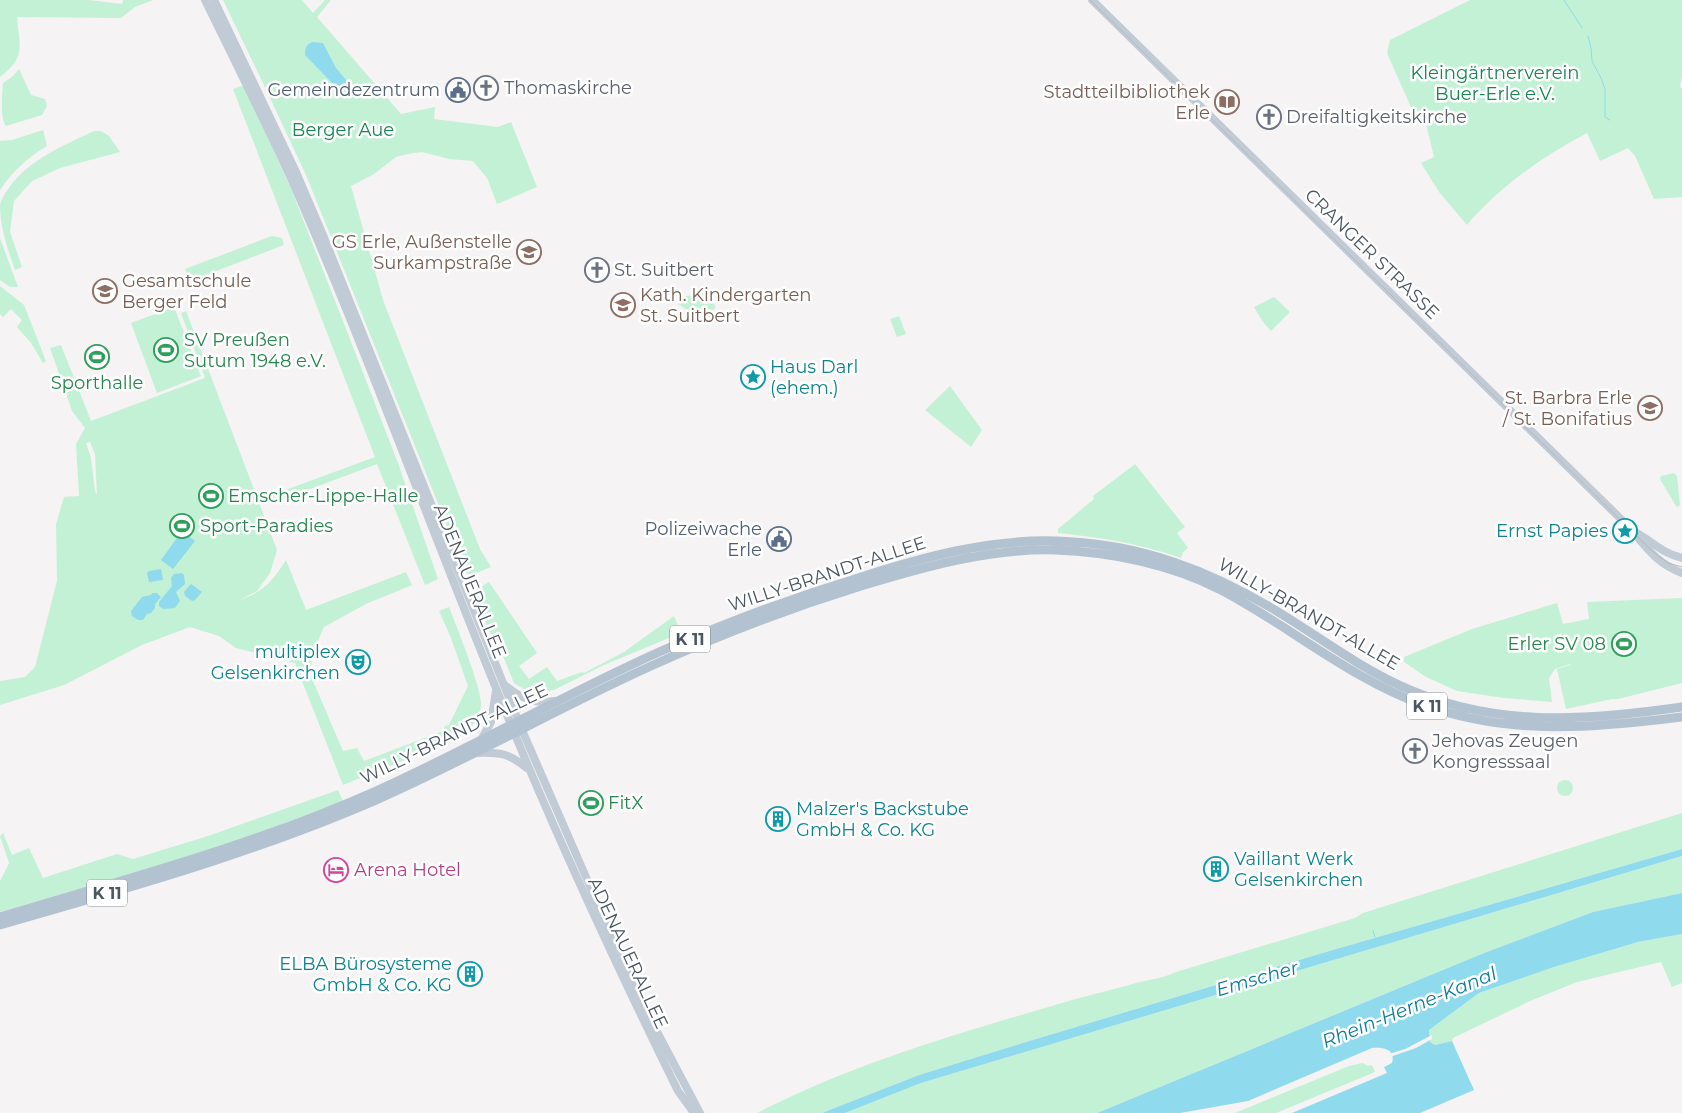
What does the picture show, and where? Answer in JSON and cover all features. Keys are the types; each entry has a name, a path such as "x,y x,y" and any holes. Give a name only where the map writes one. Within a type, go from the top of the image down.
{"main road":[{"name":"ADENAUERALLEE","path":"205,0 247,83 294,186 459,583 505,685 529,769 592,913 678,1091 694,1113"},
{"name":"ADENAUERALLEE","path":"214,0 296,172 319,226 459,583 496,689 516,727 654,1026 700,1113"},
{"name":"CRANGER STRASSE","path":"1092,0 1631,530 1651,553 1666,565 1682,573"},
{"name":"CRANGER STRASSE","path":"1631,530 1642,535 1654,546 1682,558"},
{"name":"WILLY-BRANDT-ALLEE","path":"0,925 179,872 285,836 378,799 474,753 557,701 695,637 779,604 844,582 921,559 975,547 1018,542 1052,541 1098,544 1158,556 1194,568 1249,595 1401,686 1452,704 1496,714 1564,719 1623,715 1682,707"},
{"name":"WILLY-BRANDT-ALLEE","path":"0,917 217,852 287,827 378,790 481,740 516,727 650,666 808,603 888,578 986,555 1053,550 1086,552 1140,561 1206,583 1233,597 1342,664 1392,692 1422,705 1452,714 1494,723 1564,728 1682,717"},
{"path":"505,685 520,697 529,700 557,701"},
{"path":"481,740 491,722 496,689"},
{"path":"474,753 498,752 506,754 517,759 529,769"}],"green space":[{"path":"0,0 89,0 122,4 123,0 153,0 135,7 121,18 17,17 20,43 18,57 9,70 0,77"},
{"name":"Berger Aue","path":"223,0 302,0 313,13 325,0 331,0 317,17 401,114 435,107 434,119 498,127 511,122 537,187 497,204 487,178 473,161 449,159 422,152 396,157 374,174 351,186 383,300 480,549 491,567 471,575 466,573 306,175"},
{"name":"Kleingärtnerverein Buer-Erle e.V.","path":"1470,0 1682,0 1682,77 1680,87 1682,88 1682,197 1654,199 1635,156 1628,148 1600,161 1587,133 1522,173 1493,198 1467,225 1439,192 1421,163 1434,157 1426,124 1418,123 1387,53 1390,40"},
{"path":"19,69 31,95 45,99 47,106 42,115 6,126 2,112 3,83"},
{"path":"244,85 291,189 398,463 438,579 425,585 377,464 278,501 272,495 375,457 233,89"},
{"path":"43,130 47,146 21,165 0,190 0,141 12,140"},
{"path":"94,131 101,131 109,136 120,152 60,168 32,181 14,201 10,232 22,267 15,270 1,222 0,206 3,197 16,179 36,161"},
{"path":"272,236 282,238 284,245 190,281 185,269"},
{"path":"0,238 18,287 10,287 0,280"},
{"path":"0,286 24,305 46,361 43,363 31,343 17,327 22,320 11,309 3,317 0,314"},
{"path":"700,286 716,307 704,319 678,304 682,297 698,294"},
{"path":"1274,297 1289,313 1271,331 1254,307"},
{"name":"SV Preußen Sutum 1948 e.V.","path":"174,307 201,376 157,393 131,323"},
{"path":"186,311 277,550 270,573 257,591 240,600 255,593 267,585 286,560 306,610 406,572 412,585 366,604 324,627 313,652 310,674 343,751 357,748 364,761 443,731 445,726 449,725 468,686 439,611 449,607 474,673 481,706 475,721 456,739 343,785 295,663 236,648 219,636 190,627 142,645 64,685 0,705 0,681 25,677 35,667 57,581 56,524 64,497 79,496 76,444 85,428 72,411 50,348 61,345 91,421 205,378 181,313","holes":["90,442 95,454 97,495 91,458 86,443"]},
{"path":"899,316 906,334 897,337 890,319"},
{"path":"950,386 982,430 971,447 925,410"},
{"path":"1135,464 1185,527 1177,533 1188,548 1183,552 1181,558 1120,542 1058,533 1058,529 1094,499 1093,496"},
{"path":"1674,473 1677,476 1680,505 1678,507 1660,479 1661,476"},
{"path":"489,582 537,653 519,666 529,679 547,667 557,681 582,672 584,673 624,652 674,616 681,633 604,665 554,690 538,692 524,689 514,683 499,646 489,631 476,598 478,589"},
{"path":"1682,598 1682,683 1618,699 1566,709 1557,669 1570,664 1555,669 1549,678 1552,702 1504,698 1457,691 1426,677 1404,662 1404,657 1472,629 1557,603 1563,624 1589,619 1587,602"},
{"path":"1562,780 1568,780 1573,785 1571,794 1562,796 1557,791 1557,785"},
{"path":"338,790 343,801 219,848 0,912 0,881 9,863 0,836 3,833 12,855 29,848 43,878 117,854 133,859 208,836"},
{"path":"1682,813 1682,849 1326,952 1026,1042 919,1075 822,1113 757,1113 828,1080 939,1040 1073,1000 1166,976 1355,918 1363,913"},
{"path":"1682,856 1682,893 1593,912 1484,953 1097,1113 845,1113 921,1083"},
{"path":"1682,934 1682,983 1672,987 1661,962 1577,982 1530,1001 1453,1038 1452,1041 1435,1045 1430,1042 1429,1030 1479,993 1554,967 1638,942"},
{"path":"1363,1063 1368,1066 1372,1065 1375,1072 1276,1113 1235,1113 1349,1066"}],"water":[{"path":"312,42 323,43 336,68 347,81 344,86 335,86 305,55 306,47"},
{"path":"182,531 195,541 173,569 161,560"},
{"path":"161,569 163,580 149,582 147,573"},
{"path":"182,573 185,584 176,592 180,601 175,608 163,609 159,606 159,602 172,586 171,578 174,574"},
{"path":"191,584 202,592 192,601 185,596 184,592"},
{"path":"157,593 161,597 151,613 147,614 143,620 138,620 132,616 131,611 142,597"},
{"name":"Emscher","path":"1682,849 1682,856 921,1083 845,1113 822,1113 919,1075 1026,1042 1326,952"},
{"name":"Rhein-Herne-Kanal","path":"1682,893 1682,934 1638,942 1554,967 1479,993 1429,1030 1430,1042 1435,1045 1452,1041 1474,1090 1420,1113 1292,1113 1387,1073 1384,1067 1392,1063 1392,1055 1388,1050 1372,1048 1248,1101 1180,1113 1097,1113 1484,953 1593,912"}],"pier":[{"path":"1432,1035 1432,1039 1416,1048 1390,1057 1389,1054 1405,1049"}],"waterway":[{"path":"1564,0 1582,28"},
{"path":"1588,36 1592,61 1605,89 1605,117 1610,120"},
{"path":"1373,931 1375,937"}],"tram line":[{"path":"1090,0 1652,551 1668,563 1682,567"}],"place":[{"name":"Thomaskirche","path":"486,88"},
{"name":"Gemeindezentrum","path":"458,90"},
{"name":"Stadtteilbibliothek Erle","path":"1227,102"},
{"name":"Dreifaltigkeitskirche","path":"1269,117"},
{"name":"GS Erle, Außenstelle Surkampstraße","path":"529,252"},
{"name":"St. Suitbert","path":"597,270"},
{"name":"Gesamtschule Berger Feld","path":"105,291"},
{"name":"Kath. Kindergarten St. Suitbert","path":"623,305"},
{"name":"SV Preußen Sutum 1948 e.V.","path":"166,350"},
{"name":"Sporthalle","path":"97,357"},
{"name":"Haus Darl (ehem.)","path":"753,377"},
{"name":"St. Barbra Erle / St. Bonifatius","path":"1650,408"},
{"name":"Emscher-Lippe-Halle","path":"211,496"},
{"name":"Sport-Paradies","path":"182,526"},
{"name":"Ernst Papies","path":"1625,531"},
{"name":"Polizeiwache Erle","path":"779,539"},
{"name":"Erler SV 08","path":"1624,644"},
{"name":"multiplex Gelsenkirchen","path":"358,662"},
{"name":"Jehovas Zeugen Kongresssaal","path":"1415,751"},
{"name":"FitX","path":"591,803"},
{"name":"Malzer's Backstube GmbH & Co. KG","path":"778,819"},
{"name":"Vaillant Werk Gelsenkirchen","path":"1216,869"},
{"name":"Arena Hotel","path":"336,870"},
{"name":"ELBA Bürosysteme GmbH & Co. KG","path":"470,974"}]}
